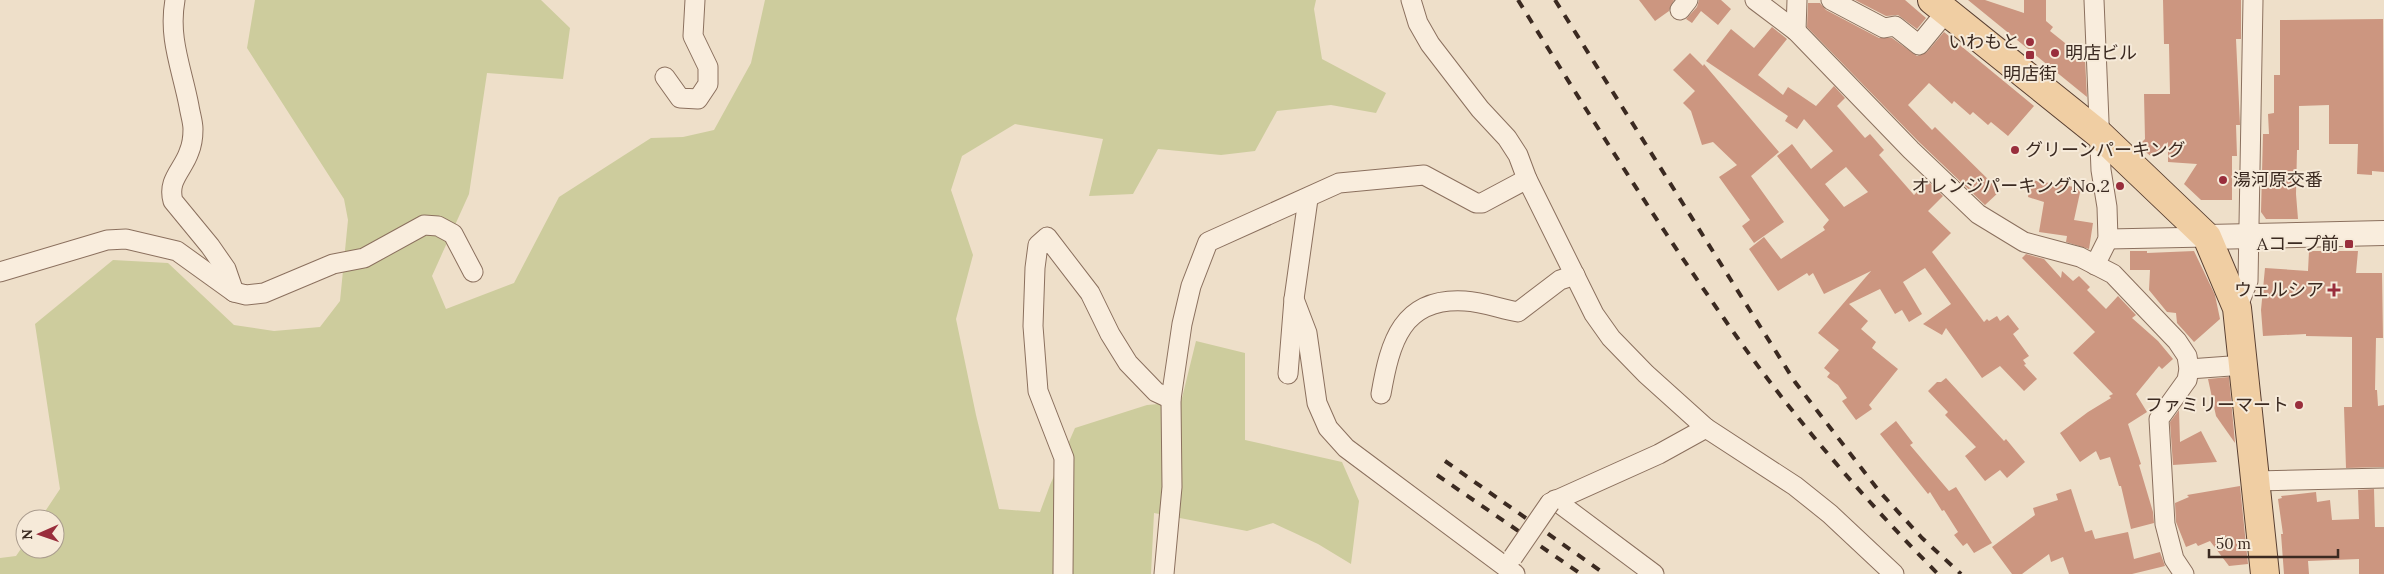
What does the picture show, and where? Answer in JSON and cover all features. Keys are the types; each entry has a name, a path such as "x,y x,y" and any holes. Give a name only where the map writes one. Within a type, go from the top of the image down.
{"main road":[{"path":"1941,5 2099,134 2207,237 2237,308 2265,574"}],"street":[{"path":"175,0 173,41 185,85 193,128 189,152 172,182 170,192 172,201 210,246 226,269 234,292"},
{"path":"665,76 680,98 698,99 708,84 708,67 693,36 696,0"},
{"path":"1411,0 1418,23 1430,44 1480,109 1507,138 1518,155 1527,179 1594,314 1611,338 1646,374 1706,428 1795,486 1830,514 1894,574"},
{"path":"1755,0 1796,31 1904,143 1978,214 2024,242 2080,257 2113,274 2176,341 2186,356 2189,369 2186,380 2159,419 2166,524 2174,559 2184,574"},
{"path":"1796,31 1797,0"},
{"path":"1831,0 1884,28 1895,26 1919,45 1941,5"},
{"path":"2094,0 2101,170 2107,207 2108,239 2095,265"},
{"path":"2237,308 2248,281 2254,0"},
{"path":"1164,574 1172,487 1171,399 1182,324 1191,286 1208,242 1308,199 1339,183 1424,175 1476,203 1482,203 1527,179"},
{"path":"1288,374 1294,299 1308,199"},
{"path":"0,272 107,240 126,239 176,251 234,292 264,294 333,264 364,258 424,226 438,226 453,234 473,272"},
{"path":"2108,239 2384,233"},
{"path":"1063,574 1064,458 1038,391 1033,326 1038,244 1047,237 1090,293 1110,334 1128,363 1156,392 1171,399"},
{"path":"1380,394 1388,356 1405,320 1422,308 1440,302 1466,301 1518,312 1560,280 1575,275"},
{"path":"1294,299 1307,333 1317,403 1328,428 1346,448 1509,568 1553,501 1660,454 1706,428"},
{"path":"2189,369 2244,365"},
{"path":"2255,481 2384,478"},
{"path":"1553,501 1654,574"}],"green space":[{"path":"255,0 541,0 570,28 563,79 487,73 469,194 432,276 446,309 514,283 559,197 651,138 683,137 714,130 751,63 765,0 1316,0 1314,9 1322,59 1386,93 1376,113 1331,105 1277,111 1255,151 1221,155 1158,149 1133,194 1089,196 1103,139 1015,124 962,156 951,190 973,255 956,319 976,415 999,509 1040,512 1075,428 1147,405 1181,402 1196,341 1245,353 1245,440 1342,462 1359,501 1351,564 1318,544 1273,523 1247,531 1154,513 1151,574 0,574 0,558 15,556 15,559 65,559 65,509 47,509 60,489 35,324 113,260 168,263 234,325 274,331 320,327 340,301 348,220 344,199 247,48"}],"building":[{"path":"1639,0 1674,0 1669,11 1655,21"},
{"path":"1699,0 1721,0 1731,9 1718,25 1701,11 1692,23 1686,19 1697,7"},
{"path":"1855,0 1905,0 1926,18 1917,29 1898,15 1886,16"},
{"path":"1968,0 1985,0 2024,13 2024,0 2046,0 2046,21 2053,27 2050,31 2085,59 2087,97"},
{"path":"2163,0 2241,0 2241,39 2236,39 2240,125 2236,125 2237,156 2232,156 2232,200 2201,200 2184,184 2197,164 2168,162 2168,142 2152,157 2138,146 2145,139 2144,94 2170,94 2169,44 2164,44"},
{"path":"1808,3 1820,3 1826,10 1879,38 1892,38 1917,56 1927,52 1944,32 2034,106 2008,136 1991,122 1988,125 1973,112 1970,115 1954,101 1952,104 1929,83 1908,105 1932,130 1935,127 2000,191 1985,205 1919,142 1807,27"},
{"path":"2383,19 2384,172 2372,171 2372,175 2357,174 2358,144 2329,144 2329,105 2299,106 2296,194 2298,219 2266,219 2261,212 2263,134 2269,134 2268,114 2274,113 2274,75 2280,75 2280,20"},
{"path":"1772,27 1787,39 1758,75 1783,95 1788,87 1816,106 1834,86 1845,98 1837,106 1865,138 1870,134 1884,150 1879,155 1914,195 1928,181 1943,196 1928,211 1951,233 1932,252 1984,322 1997,316 2000,321 2008,315 2019,329 2013,334 2029,356 2023,360 2026,364 2024,365 2037,379 2024,391 2000,366 1982,378 1946,328 1942,335 1923,324 1951,304 1925,268 1903,282 1922,314 1909,322 1902,310 1895,314 1880,289 1849,304 1868,321 1861,329 1876,342 1872,348 1898,369 1869,405 1872,409 1856,420 1842,401 1847,398 1838,385 1827,377 1830,373 1824,368 1839,350 1818,333 1871,271 1824,294 1813,273 1809,276 1807,273 1778,291 1749,249 1764,237 1781,259 1825,230 1823,227 1829,220 1777,156 1792,144 1811,169 1833,151 1804,119 1797,129 1785,121 1788,116 1706,61 1731,29 1754,48","holes":["1846,167 1868,192 1844,207 1825,184"]},
{"path":"1690,53 1703,66 1704,64 1779,152 1751,176 1784,222 1754,243 1742,226 1750,220 1719,177 1737,165 1713,142 1702,145 1691,111 1683,103 1695,91 1673,70"},
{"path":"2031,180 2081,188 2074,220 2093,223 2089,249 2066,242 2067,236 2039,232 2044,202 2028,197"},
{"path":"2130,251 2147,251 2147,253 2194,251 2215,295 2220,319 2194,342 2177,323 2176,313 2167,312 2149,290 2150,270 2130,270"},
{"path":"2309,251 2358,251 2356,273 2382,273 2383,338 2376,338 2375,390 2377,390 2378,406 2384,405 2384,467 2346,468 2344,407 2352,407 2352,337 2306,336 2306,334 2263,336 2261,310 2265,268 2308,271"},
{"path":"2026,254 2044,259 2061,278 2062,271 2073,281 2079,276 2090,287 2087,290 2106,309 2118,296 2136,315 2132,318 2158,341 2173,359 2162,369 2159,366 2136,394 2147,412 2128,424 2141,464 2139,465 2153,512 2154,523 2131,529 2121,486 2119,486 2110,457 2100,460 2096,451 2080,462 2060,433 2111,398 2109,396 2113,394 2073,353 2095,332 2022,258"},
{"path":"2229,377 2235,443 2216,416 2208,379"},
{"path":"1946,378 2004,441 2006,439 2025,462 2007,478 2000,470 1985,481 1965,456 1976,447 1945,415 1948,412 1928,391 1937,382 1941,382"},
{"path":"2179,410 2180,442 2201,431 2217,462 2173,465 2170,422"},
{"path":"1896,421 1913,443 1910,445 1949,491 1956,487 1992,543 1974,553 1967,543 1963,546 1954,535 1958,532 1944,510 1942,511 1930,492 1928,494 1880,434"},
{"path":"2240,486 2248,564 2229,566 2210,541 2198,546 2196,543 2186,547 2176,522 2175,503 2189,497 2187,495"},
{"path":"2071,489 2085,532 2092,530 2095,539 2128,532 2134,559 2160,552 2165,566 2132,574 2069,574 2063,557 2051,562 2049,554 2022,574 2012,574 1992,547 2035,515 2033,508 2058,500 2056,494"},
{"path":"2374,489 2375,527 2384,527 2384,574 2359,574 2359,559 2308,561 2309,574 2284,574 2281,534 2283,534 2278,499 2282,498 2281,496 2316,492 2317,502 2330,500 2332,520 2359,519 2358,490"}],"railway":[{"path":"1518,0 1645,202 1749,354 1826,452 1938,574"},
{"path":"1555,0 1795,382 1879,491 1922,538 1961,574"},
{"path":"1445,461 1605,574"},
{"path":"1437,475 1581,574"}],"place":[{"name":"いわもと","path":"2030,42"},
{"name":"明店ビル","path":"2055,53"},
{"name":"明店街","path":"2030,55"},
{"name":"グリーンパーキング","path":"2015,150"},
{"name":"湯河原交番","path":"2223,180"},
{"name":"オレンジパーキングNo.2","path":"2120,186"},
{"name":"Aコープ前","path":"2349,244"},
{"name":"ウェルシア","path":"2334,290"},
{"name":"ファミリーマート","path":"2299,405"}]}
